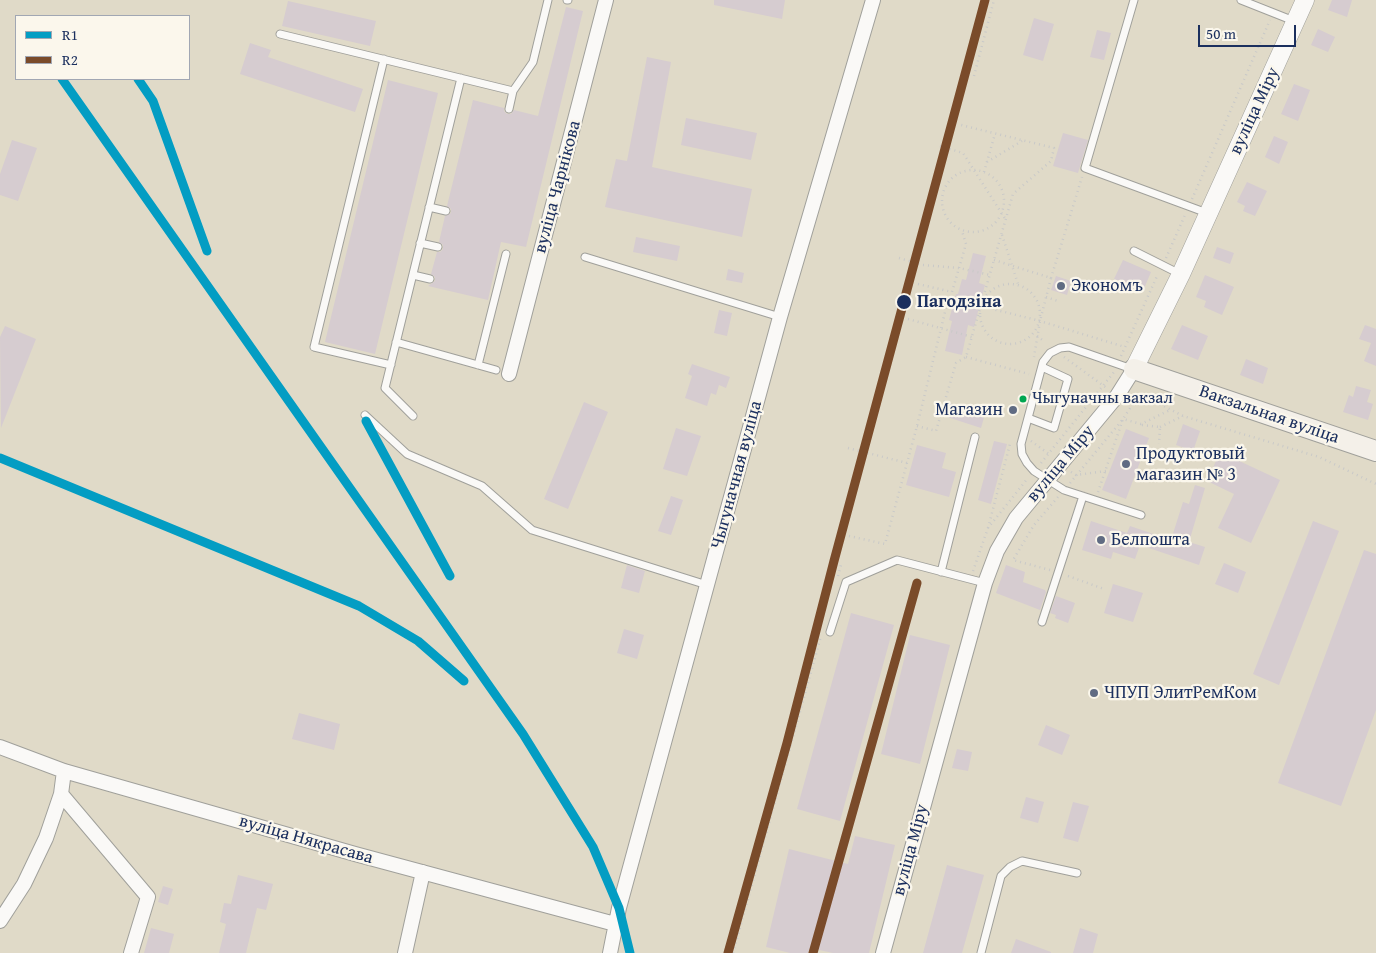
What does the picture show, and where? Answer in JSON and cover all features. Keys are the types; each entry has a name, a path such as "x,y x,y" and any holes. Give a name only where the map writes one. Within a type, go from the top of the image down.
{"main road":[{"name":"Вакзальная вуліца","path":"1128,363 1376,451"}],"street":[{"name":"вуліца Чарнікова","path":"503,372 606,0"},
{"name":"Чыгуначная вуліца","path":"610,953 615,924 780,317 873,0"},
{"name":"вуліца Міру","path":"883,953 985,582 997,551 1007,532 1026,505 1117,396 1128,363 1180,274 1305,0"},
{"name":"вуліца Някрасава","path":"0,746 64,771 615,924"},
{"path":"0,921 24,884 46,838 61,794 64,771"},
{"path":"61,794 148,897 130,953"},
{"path":"405,953 423,872"}],"lane":[{"path":"509,109 513,91 533,62 548,0"},
{"path":"1134,0 1085,168 1208,213"},
{"path":"1241,0 1295,22"},
{"path":"280,34 513,91"},
{"path":"384,59 314,347 390,365"},
{"path":"413,416 385,388 461,78"},
{"path":"429,207 446,211"},
{"path":"420,243 438,247"},
{"path":"1134,251 1180,274"},
{"path":"478,365 506,254"},
{"path":"584,257 780,317"},
{"path":"413,275 430,279"},
{"path":"396,342 503,372"},
{"path":"1128,363 1069,347 1060,348 1050,353 1042,367 1021,444 1022,454 1034,471 1064,490 1141,515"},
{"path":"1028,418 1054,428 1068,380 1042,367"},
{"path":"365,415 407,454 482,486 532,530 707,585"},
{"path":"941,572 975,437"},
{"path":"1042,622 1083,496"},
{"path":"826,631 846,582 897,560 985,582"},
{"path":"981,953 1001,876 1010,867 1022,861 1077,873"}],"path":[{"path":"974,76 994,0"},
{"path":"1128,363 1125,347 1273,13"},
{"path":"917,426 936,431 956,363 966,357 1013,194 1051,160 1054,148 961,125"},
{"path":"984,172 995,134"},
{"path":"987,162 1022,140"},
{"path":"940,146 963,153 1006,220"},
{"path":"1034,356 1046,296 1085,168"},
{"path":"974,170 984,172 1000,187 1004,201 1001,213 996,222 984,231 977,233 955,228 945,216 941,202 942,194 949,181 961,172 974,170"},
{"path":"918,284 952,292 966,244 962,231"},
{"path":"1002,234 1018,284"},
{"path":"899,258 923,265 959,268 990,275"},
{"path":"994,260 1051,278"},
{"path":"1010,283 1018,284 1025,287 1036,298 1041,314 1040,321 1037,329 1026,340 1011,344 1003,343 995,340 984,329 980,314 981,306 984,299 995,288 1010,283"},
{"path":"1046,296 1058,301"},
{"path":"981,306 1040,321 1125,347"},
{"path":"849,536 884,544 917,426 946,308"},
{"path":"908,319 972,337"},
{"path":"1037,336 1044,341"},
{"path":"1062,355 1111,391"},
{"path":"966,357 1029,374"},
{"path":"1039,466 1114,371"},
{"path":"1131,407 1134,402 1149,400 1156,402 1182,416 1318,457 1376,484"},
{"path":"1141,424 1170,410"},
{"path":"1095,500 1123,419 1160,428 1182,416"},
{"path":"1160,428 1160,444"},
{"path":"970,579 988,528 1012,436"},
{"path":"1028,438 1055,459"},
{"path":"848,448 907,463"},
{"path":"1076,475 1106,471"},
{"path":"988,528 1029,477"},
{"path":"836,583 841,565"},
{"path":"1059,573 1104,588"},
{"path":"733,953 826,631"}],"building":[{"path":"714,0 785,0 782,19 714,5"},
{"path":"1332,0 1352,0 1347,17 1328,10"},
{"path":"288,1 376,21 370,46 282,26"},
{"path":"566,7 583,11 526,247 501,242 488,300 428,286 435,281 435,277 431,274 437,252 443,249 443,245 439,242 445,216 451,213 451,209 447,206 473,100 504,108 507,114 511,114 514,110 538,116"},
{"path":"1034,18 1054,24 1043,61 1023,55"},
{"path":"1318,29 1335,37 1328,52 1311,45"},
{"path":"1097,30 1111,33 1104,60 1090,57"},
{"path":"250,43 271,50 268,57 363,89 355,112 240,74"},
{"path":"647,57 671,62 652,167 752,189 742,237 605,207 616,159 627,161"},
{"path":"388,80 438,93 375,354 325,342"},
{"path":"1294,84 1310,90 1298,121 1281,114"},
{"path":"686,118 757,133 751,160 681,145"},
{"path":"1063,133 1088,140 1078,173 1053,166"},
{"path":"1274,136 1288,142 1279,164 1265,157"},
{"path":"12,140 37,148 18,201 0,195 0,174"},
{"path":"1247,182 1267,191 1255,216 1243,211 1245,206 1237,202"},
{"path":"636,237 680,246 677,261 633,252"},
{"path":"1217,247 1234,253 1230,264 1213,258"},
{"path":"973,253 986,256 979,283 985,285 974,327 968,325 962,355 945,351 952,321 949,320 956,294 958,294 962,279 966,280"},
{"path":"1123,260 1151,272 1143,291 1114,279"},
{"path":"728,269 744,273 742,283 726,280"},
{"path":"1205,275 1234,287 1222,315 1204,307 1206,301 1196,297"},
{"name":"Экономъ","path":"1056,276 1071,281 1067,295 1051,290"},
{"path":"719,310 732,313 727,336 714,333"},
{"path":"1182,325 1208,336 1198,360 1171,349"},
{"path":"1365,325 1376,329 1376,366 1364,361 1371,343 1359,339"},
{"path":"5,326 36,339 1,428 0,337"},
{"path":"1246,359 1268,368 1263,384 1240,375"},
{"path":"692,364 730,377 726,388 719,385 716,395 711,393 707,406 685,398 692,376 688,374"},
{"path":"1356,386 1371,390 1367,402 1373,404 1368,420 1343,412 1349,395 1353,397"},
{"path":"584,402 608,412 568,509 544,499"},
{"path":"949,403 985,414 981,428 944,416"},
{"path":"1183,424 1200,431 1193,451 1176,445"},
{"path":"676,428 701,436 687,476 663,469"},
{"name":"Продуктовый магазин № 3","path":"1126,429 1149,438 1126,499 1102,490"},
{"path":"994,441 1007,444 991,504 978,500"},
{"path":"917,445 946,453 942,468 956,472 949,497 906,485"},
{"path":"1220,452 1280,480 1251,543 1218,528 1234,494 1207,481"},
{"path":"1195,485 1205,488 1189,542 1205,547 1199,565 1140,545 1135,559 1113,552 1111,559 1082,550 1091,521 1127,533 1130,526 1171,540 1183,502 1189,504"},
{"path":"671,496 683,500 671,535 658,531"},
{"path":"1313,521 1339,531 1279,685 1253,674"},
{"path":"1364,550 1376,554 1376,710 1341,806 1278,783"},
{"path":"1224,563 1246,572 1238,593 1215,584"},
{"path":"627,565 645,571 639,593 621,588"},
{"path":"1006,565 1025,572 1023,582 1045,590 1040,610 996,593"},
{"path":"1113,584 1143,593 1133,622 1104,613"},
{"path":"1056,596 1075,603 1068,623 1055,618 1056,615 1050,613"},
{"path":"851,613 894,625 840,821 797,809"},
{"path":"624,629 644,635 637,659 617,653"},
{"path":"910,635 950,645 920,764 881,754"},
{"path":"299,713 340,724 334,750 292,739"},
{"path":"1046,725 1070,735 1062,755 1038,745"},
{"path":"957,749 972,752 968,771 952,768"},
{"path":"1026,797 1044,802 1038,823 1020,818"},
{"path":"1073,802 1089,806 1078,842 1063,838"},
{"path":"855,836 895,845 869,953 833,953 810,948 808,953 790,953 766,947 789,849 848,864"},
{"path":"947,865 984,875 962,953 923,953"},
{"path":"238,875 273,884 266,910 257,908 246,953 219,953 226,924 220,922 224,903 231,904"},
{"path":"163,886 173,889 168,905 158,902"},
{"path":"151,928 174,934 169,953 144,953"},
{"path":"1080,928 1098,934 1093,953 1073,953"},
{"path":"1016,939 1051,952 1051,953 1011,953"}],"transit line":[{"name":"R2","path":"728,953 787,743 985,0"},
{"name":"R1","path":"63,80 523,734 593,847 619,908 630,953"},
{"name":"R1","path":"139,80 153,101 207,251"},
{"name":"R1","path":"366,421 450,576"},
{"name":"R1","path":"0,458 359,606 418,641 464,681"},
{"name":"R2","path":"813,953 917,583"}],"place":[{"name":"Экономъ","path":"1061,286"},
{"name":"Пагодзіна","path":"904,302"},
{"name":"Чыгуначны вакзал","path":"1023,399"},
{"name":"Магазин","path":"1013,410"},
{"name":"Продуктовый магазин № 3","path":"1126,464"},
{"name":"Белпошта","path":"1101,540"},
{"name":"ЧПУП ЭлитРемКом","path":"1094,693"}]}
